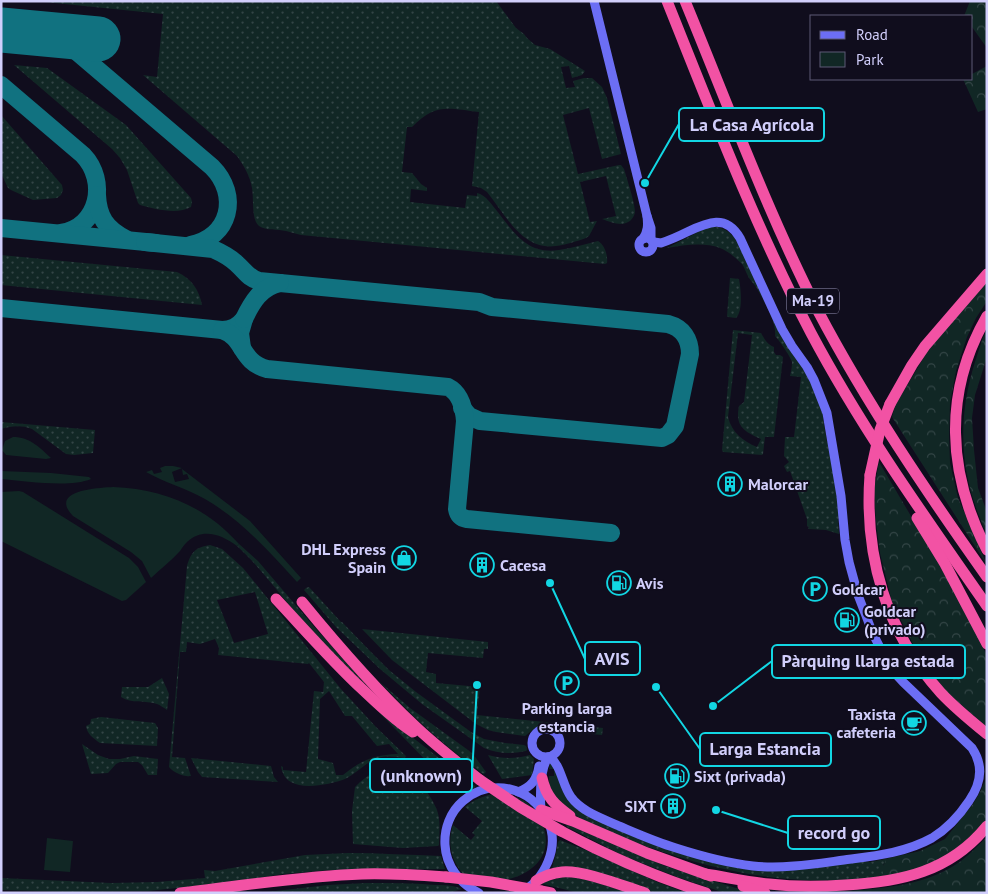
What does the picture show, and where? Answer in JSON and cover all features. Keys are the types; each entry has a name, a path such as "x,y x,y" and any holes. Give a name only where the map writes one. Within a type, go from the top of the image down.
{"highway":[{"name":"Ma-19","path":"667,1 750,205 779,269 829,366 866,429 898,478 987,606"},
{"name":"Ma-19","path":"685,1 769,207 818,311 878,416 987,577"},
{"path":"987,274 925,346 890,404 880,430 870,475 869,512 873,554 881,586 889,610 909,650 932,682 954,706 987,734"},
{"path":"987,316 969,354 959,394 955,430 957,464 963,491 972,518 987,550"},
{"path":"898,478 908,504 945,564 987,644"},
{"path":"276,599 370,697 404,726 454,759"},
{"path":"302,602 365,676 416,727 480,780 520,807 561,831 636,867 706,893"},
{"path":"542,778 552,800 581,824"},
{"path":"541,810 556,814 705,874 765,893"},
{"path":"705,874 790,886 844,885 896,880 925,872 952,858 966,848 987,826"},
{"path":"180,893 354,875 416,875 543,888 552,874 562,872 588,875 645,893"}],"street":[{"path":"549,757 557,766 572,799 582,808 641,836 675,848 724,862 767,867 821,863 899,851 916,846 940,833 958,817 977,787 980,776 978,758 972,748 891,669 873,634 858,595 849,562 841,496 827,413 814,380 782,329 736,231 720,222 713,222 661,243 647,240 650,237 651,226 594,1"},
{"path":"518,792 527,788 534,781 538,772 540,762 532,747 532,739 537,732 544,729 552,730 558,735 561,741 557,766"},
{"path":"537,754 549,757 556,754 559,750"},
{"path":"541,810 542,778 545,763 549,757"},
{"path":"479,893 468,887 458,877 450,864 445,846 445,836 448,824 461,803 477,792 495,787 518,792 528,798 541,810 550,826 552,846 544,871 543,888 526,889 519,893"}],"green space":[{"path":"35,1 496,1 516,28 535,45 550,49 585,71 582,75 572,78 569,66 561,67 566,88 575,87 573,81 584,78 592,78 602,87 607,98 621,154 602,159 589,108 563,115 578,174 621,165 624,169 635,208 634,215 630,221 624,224 616,224 602,219 616,216 606,176 580,182 590,222 597,221 589,236 556,246 544,246 533,243 516,229 487,192 472,186 479,112 442,109 428,114 412,127 407,127 402,172 412,173 427,188 427,191 411,189 410,202 465,208 467,195 477,196 477,193 488,200 509,227 530,246 548,251 598,241 606,251 607,263 301,235 262,228 256,223 255,219 250,179 237,156 143,75 157,77 163,14"},
{"path":"970,1 987,1 987,48 973,28 973,15 964,15"},
{"path":"14,65 47,68 126,125 191,198 191,207 173,211 159,210 140,205 127,170 112,149"},
{"path":"987,66 987,109 978,112 963,80 973,80 973,73"},
{"path":"1,115 62,185 63,190 57,198 33,200 8,188 1,173"},
{"path":"708,227 718,227 726,230 739,244 806,372 823,412 840,518 838,519 839,534 826,530 808,529 807,519 790,471 787,472 784,466 789,462 784,456 785,437 794,437 801,377 790,376 792,362 775,336 772,318 756,287 742,264 723,249 701,245 667,248"},
{"path":"1,255 177,272 187,278 194,286 199,294 202,305 1,285"},
{"path":"730,278 739,279 740,284 741,305 736,318 727,316"},
{"path":"987,280 987,301 967,337 956,371 950,403 949,436 950,463 958,498 987,565 892,417 895,406 927,352"},
{"path":"733,330 761,333 766,342 774,347 776,355 783,357 774,437 765,437 762,455 723,452","holes":["738,333 752,335 744,402 739,406 738,418 739,423 745,430 761,439 757,447 739,436 732,428 728,417"]},
{"path":"987,330 987,357 975,395 972,418 978,488 987,512 987,534 971,492 966,471 963,428 969,384 980,346"},
{"path":"1,422 95,430 93,453 66,454 32,429 16,426 1,429"},
{"path":"13,437 29,441 51,458 6,455 2,450 5,441"},
{"path":"879,462 957,594 987,656 987,727 947,692 932,673 913,644 892,602 880,553 876,522 874,489"},
{"path":"165,466 182,468 172,472 175,482 189,479 187,474 183,475 182,469 250,521 301,578 297,582 254,537 218,507 198,495 146,472 152,470 154,474 162,472 160,468"},
{"path":"1,471 51,473 89,477 91,479 71,483 34,482 1,479"},
{"path":"113,487 149,491 182,502 212,519 239,544 237,546 212,534 193,537 177,555 151,578 142,561 131,552 73,516 67,507 67,501 78,492"},
{"path":"19,491 129,558 138,567 146,582 126,600 122,601 1,541 1,492"},
{"path":"239,544 258,561 371,690 305,623 237,546"},
{"path":"210,545 222,549 243,568 341,689 406,756 405,758 388,756 378,758 345,779 333,783 303,786 289,781 284,776 281,766 283,770 306,772 314,691 323,692 324,682 309,663 218,655 219,648 215,639 200,644 187,642 186,652 180,652 172,757 185,758 191,776 179,774 169,767 187,566 190,557 195,551","holes":["255,592 268,634 234,643 217,600","329,691 345,716 352,716 377,746 389,744 398,754 368,759 343,775 336,775 333,763 318,759 320,699"]},
{"path":"309,587 389,670 416,692 471,732 484,739 524,745 527,750 505,753 484,748 422,704 380,669 336,627 304,590"},
{"path":"362,629 488,642 488,649 484,649 483,658 428,653 426,672 436,674 436,683 480,687 477,715 603,728 602,735 561,731 555,726 545,724 535,728 525,736 488,730 476,724 392,660"},
{"path":"162,678 169,694 167,710 157,704 121,697 122,687 148,687"},
{"path":"380,682 410,708 473,754 486,772 482,773 416,719"},
{"path":"361,694 403,730 475,786 475,788 466,789 458,787 443,778"},
{"path":"101,717 155,723 158,728 157,746 100,743 89,734 86,726 90,724 91,719"},
{"path":"82,744 98,755 109,759 134,756 158,759 157,775 148,775 138,762 120,762 108,773 91,774"},
{"path":"488,755 509,758 530,755 534,759 532,775 502,779"},
{"path":"191,758 271,766 274,777 278,782 202,777"},
{"path":"550,764 552,764 578,809 574,814 558,803 547,784 549,783 549,776 554,776 554,769 549,769"},
{"path":"390,765 404,770 418,781 434,803 439,818 438,846 403,848 353,844 352,811 355,787 377,769"},
{"path":"987,777 987,819 978,830 948,856 913,871 884,876 882,867 885,859 920,851 945,839 973,804"},
{"path":"494,794 517,798 531,806 539,817 545,835 545,850 538,862 527,872 512,878 496,881 480,880 464,875 460,870 453,858 450,838 453,825 471,840 475,835 472,833 482,821 465,807 478,799"},
{"path":"578,809 731,866 870,862 885,859 883,865 884,876 853,879 795,880 738,872 680,857 621,837 574,814"},
{"path":"567,824 665,866 752,893 725,893 680,878 624,856 567,827"},
{"path":"987,837 987,893 824,893 895,886 929,878 961,861"},
{"path":"47,838 73,841 70,872 44,870"},
{"path":"560,840 687,893 656,893 589,872 552,869"},
{"path":"348,853 441,856 445,869 330,870 148,891 74,892 1,890 1,878 111,883 157,882 205,878 204,870 215,871 305,855"},
{"path":"564,877 581,878 630,893 579,893 543,884 543,882"},
{"path":"366,883 445,885 462,889 441,893 258,893 328,885"}],"taxiway":[{"path":"46,34 70,46 212,167 221,178 228,202 222,225 204,241 190,245"},
{"path":"1,85 83,155 91,166 97,190 96,202 84,222 74,229 61,233"},
{"path":"97,195 99,210 104,222 113,231 126,239"},
{"path":"1,228 156,243"},
{"path":"145,242 213,249 229,257 249,276 259,281 479,302 492,307 668,324 682,331 689,344 690,354 675,426 668,435 662,438 480,421 469,416 462,408"},
{"path":"244,319 258,296 267,288 280,283"},
{"path":"1,308 222,330 234,327 244,319 240,333 242,348"},
{"path":"222,330 235,338 252,361 258,366 267,369 448,387 456,393 461,401 465,421 457,509 459,515 463,518 611,533"}],"runway":[{"path":"1,30 98,39"}],"place":[{"name":"La Casa Agrícola","path":"645,183"},
{"name":"Malorcar","path":"730,484"},
{"name":"DHL Express Spain","path":"404,558"},
{"name":"Cacesa","path":"482,565"},
{"name":"AVIS","path":"550,583"},
{"name":"Avis","path":"619,583"},
{"name":"Goldcar","path":"815,589"},
{"name":"Goldcar (privado)","path":"847,620"},
{"name":"Parking larga estancia","path":"567,683"},
{"name":"(unknown)","path":"477,685"},
{"name":"Larga Estancia","path":"656,687"},
{"name":"Pàrquing llarga estada","path":"713,706"},
{"name":"Taxista cafeteria","path":"914,723"},
{"name":"Sixt (privada)","path":"677,776"},
{"name":"SIXT","path":"673,806"},
{"name":"record go","path":"716,810"}]}
